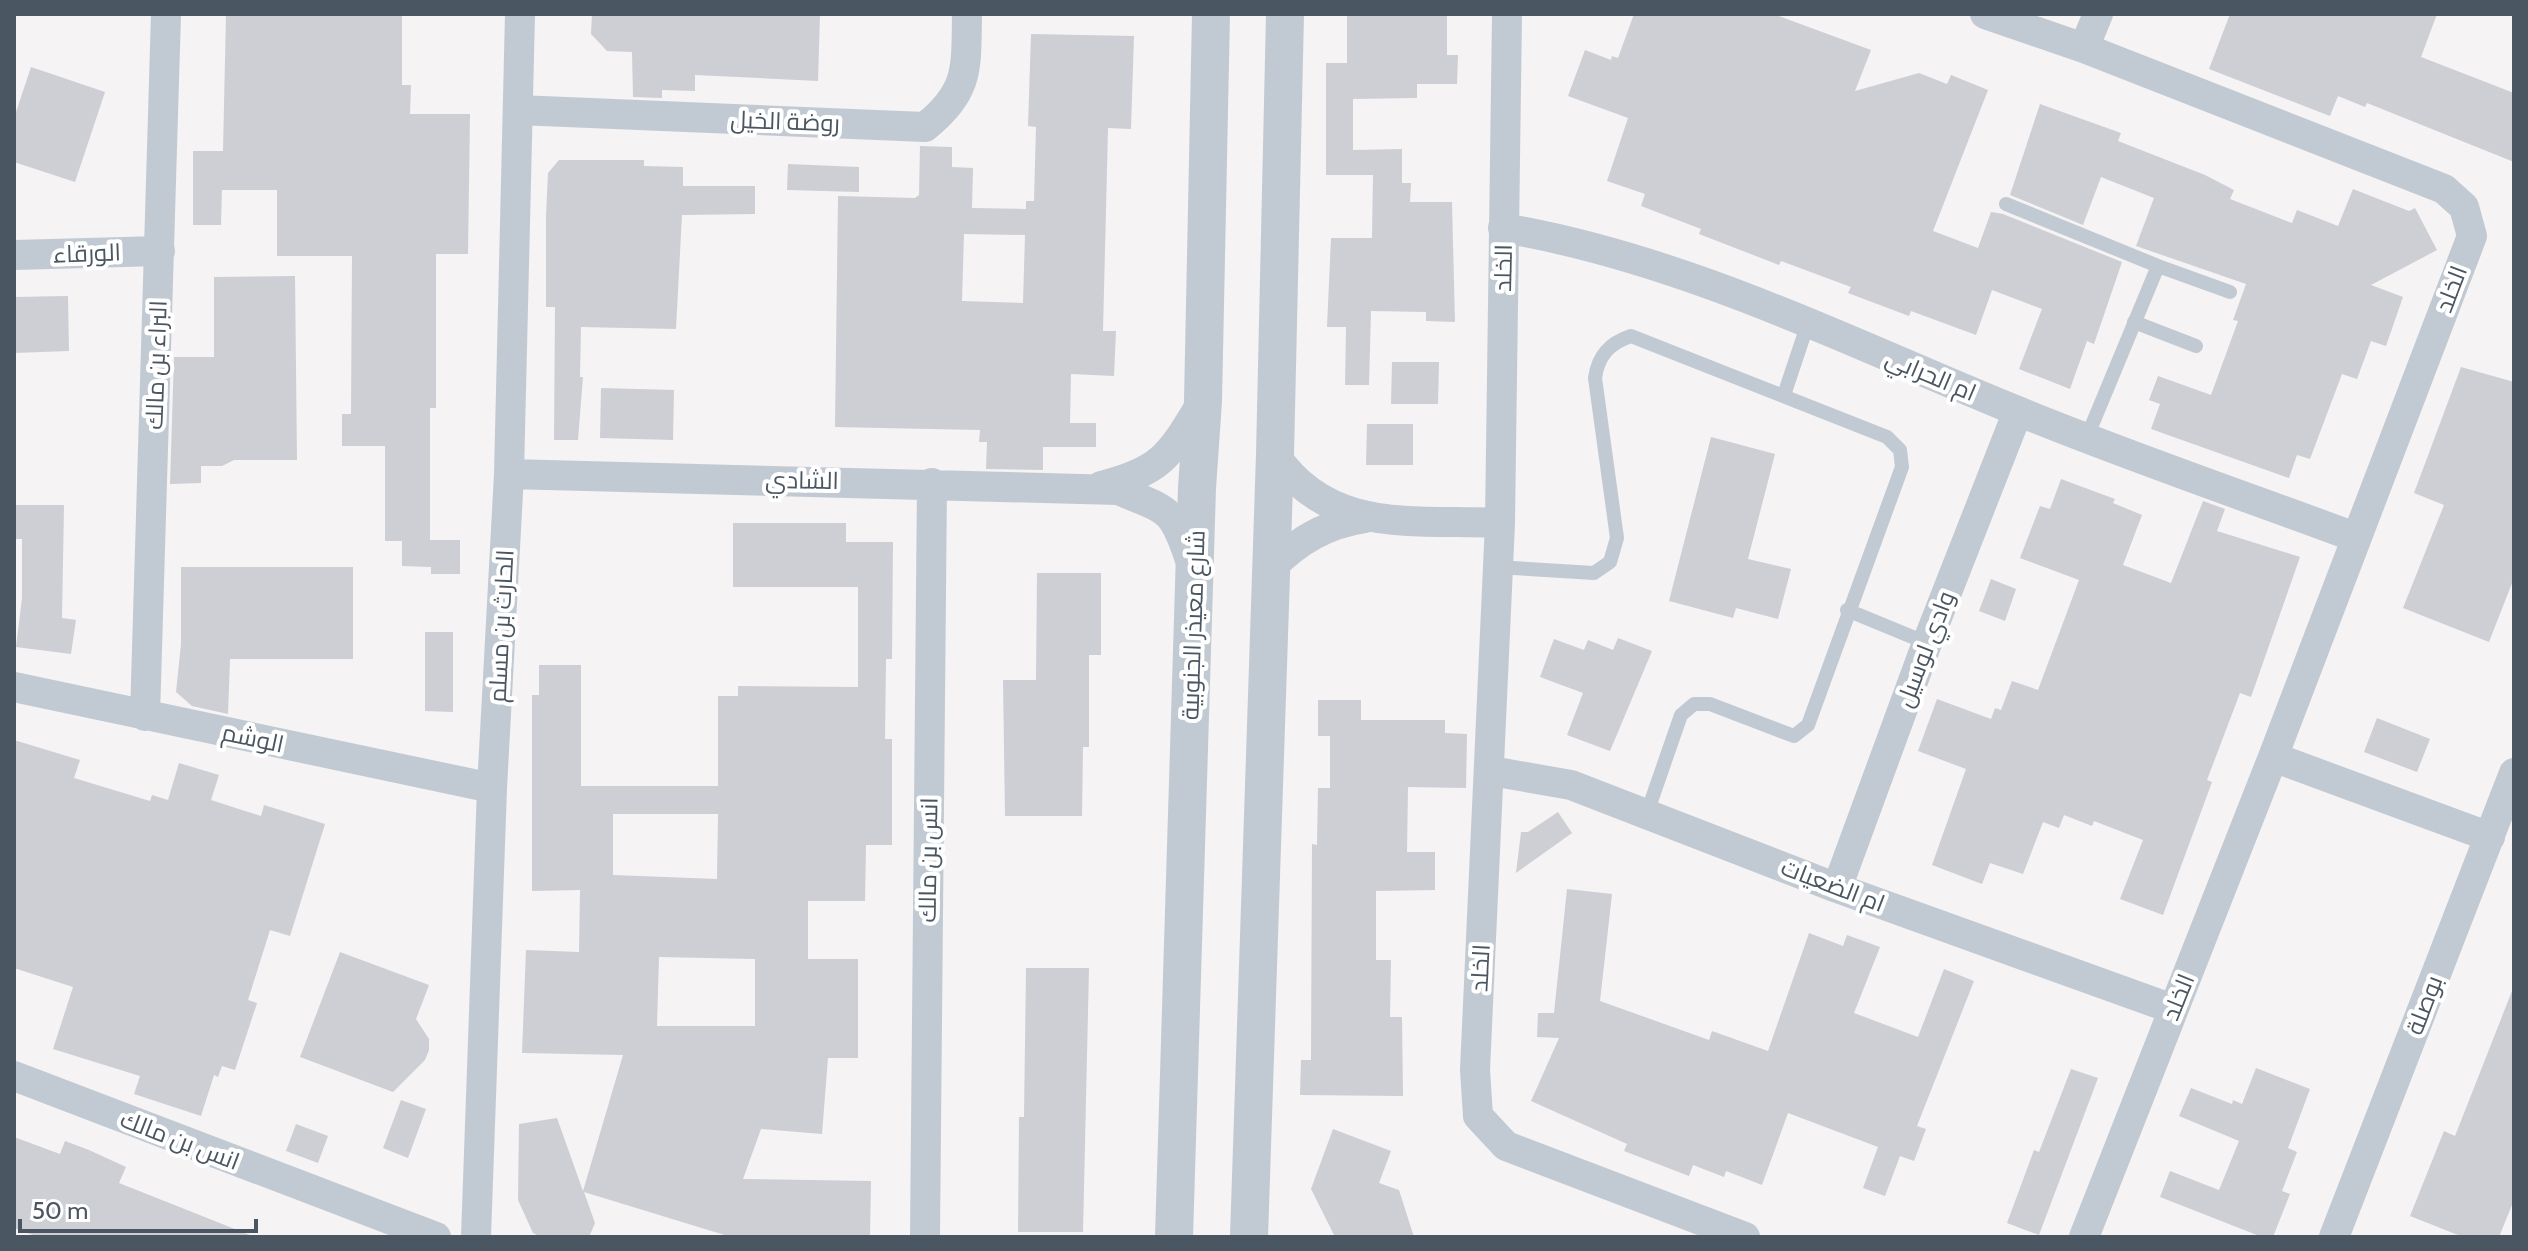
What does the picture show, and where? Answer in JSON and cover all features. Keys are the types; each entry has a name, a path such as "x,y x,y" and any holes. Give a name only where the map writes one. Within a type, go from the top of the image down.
{"street":[{"name":"البراء بن مالك","path":"145,716 166,14"},
{"name":"الحارث بن مسلم","path":"476,1237 492,788 509,474 520,14"},
{"name":"روضة الخيل","path":"518,110 925,127 949,108 965,73 967,14"},
{"name":"شارع معيذر الجنوبية","path":"1174,1237 1203,401 1211,14"},
{"path":"1249,1237 1275,455 1285,14"},
{"name":"الخلد","path":"1507,14 1500,523 1475,1070 1478,1116 1506,1146 1745,1237"},
{"name":"الخلد","path":"1985,14 2084,48 2444,189 2464,207 2472,236 2273,757 2084,1237"},
{"path":"2084,48 2098,14"},
{"name":"ام الحرابي","path":"1503,228 1577,240 1651,264 1808,323 2018,411 2355,537"},
{"name":"الورقاء","path":"14,255 160,251"},
{"name":"الشادي","path":"1095,487 1137,477 1158,464 1176,446 1203,401"},
{"name":"وادي لوسيل","path":"1837,888 1927,643 2018,411"},
{"path":"1275,455 1288,474 1324,503 1367,517"},
{"name":"الشادي","path":"509,474 1118,490 1164,508 1177,523 1195,574"},
{"name":"انس بن مالك","path":"925,1237 932,483"},
{"path":"1271,568 1314,534 1345,521 1367,517 1500,523"},
{"name":"الوشم","path":"14,687 492,788"},
{"path":"2273,757 2490,837"},
{"name":"ام الضعيات","path":"1491,771 1571,785 1837,888 2173,1009"},
{"name":"بوصلة","path":"2334,1237 2514,773"},
{"name":"انس بن مالك","path":"14,1076 436,1237"}],"lane":[{"path":"2006,204 2230,292"},
{"path":"2087,437 2158,266"},
{"path":"2134,322 2196,346"},
{"path":"1784,395 1808,323"},
{"path":"1497,567 1594,573 1610,562 1617,538 1595,378 1597,361 1615,341 1631,336 1644,338 1887,437 1900,450 1902,467 1847,610 1808,725 1794,736 1710,704 1694,704 1681,715 1647,813"},
{"path":"1847,610 1927,643"}],"building":[{"path":"226,14 402,14 402,85 411,85 410,114 470,114 468,254 436,254 436,408 430,408 430,540 460,540 460,574 431,574 431,567 402,566 402,541 385,541 385,446 342,446 342,414 351,414 352,256 277,256 277,190 222,190 221,225 193,225 193,151 223,151"},
{"path":"592,14 820,14 818,81 695,75 695,91 662,90 662,98 633,97 632,52 607,51 591,34"},
{"path":"1347,14 1447,14 1447,55 1458,55 1457,84 1417,84 1417,98 1353,99 1353,150 1402,149 1402,183 1411,183 1410,202 1452,202 1455,322 1426,321 1426,312 1371,311 1369,385 1345,385 1346,327 1327,327 1331,238 1372,238 1373,175 1326,175 1326,63 1347,63"},
{"path":"1634,14 1773,14 1871,50 1855,91 1919,73 1947,84 1951,75 1988,90 1933,231 1978,248 1991,212 2003,214 2122,262 2094,344 2087,341 2070,389 2019,369 2042,309 1992,290 1976,335 1911,311 1909,316 1848,293 1851,287 1781,261 1779,265 1699,234 1701,229 1641,206 1645,194 1607,181 1628,118 1568,96 1585,50 1611,60 1612,56 1618,58"},
{"path":"2230,14 2437,14 2421,57 2514,93 2514,162 2367,103 2365,107 2338,96 2330,116 2209,69"},
{"path":"1031,34 1134,36 1131,129 1108,128 1103,331 1116,331 1114,376 1071,374 1070,423 1096,423 1096,447 1043,447 1043,470 986,469 987,442 979,442 980,430 835,427 838,196 915,198 919,195 920,146 952,147 952,167 973,168 972,208 1026,209 1026,201 1034,201 1036,127 1028,126","holes":["964,234 1025,235 1023,303 962,301"]},
{"path":"31,67 105,92 75,182 14,162 14,118"},
{"path":"2040,104 2121,133 2118,141 2205,175 2234,190 2230,199 2292,223 2297,210 2338,226 2353,189 2409,211 2415,208 2437,250 2371,285 2403,297 2386,346 2371,341 2357,379 2342,374 2310,459 2297,455 2289,478 2151,429 2160,404 2149,400 2158,376 2211,395 2238,321 2233,320 2246,284 2136,246 2154,198 2101,177 2083,225 2010,195"},
{"path":"559,160 644,160 644,166 683,167 683,186 755,186 755,214 682,215 676,329 581,327 580,377 583,377 578,440 554,440 555,307 546,307 546,216 548,173"},
{"path":"788,164 859,167 859,192 787,190"},
{"path":"295,276 297,460 234,460 222,466 201,466 201,483 170,484 174,357 214,357 214,277"},
{"path":"68,296 69,351 14,353 14,297"},
{"path":"1392,362 1439,362 1438,404 1391,404"},
{"path":"2461,367 2514,382 2514,578 2489,642 2403,608 2444,505 2414,493"},
{"path":"601,388 674,390 673,440 600,438"},
{"path":"1367,424 1413,424 1413,465 1366,465"},
{"path":"1711,437 1775,454 1748,559 1791,569 1778,619 1736,608 1733,618 1669,601"},
{"path":"2061,479 2115,499 2113,503 2142,515 2123,565 2171,583 2203,501 2225,509 2217,531 2300,557 2251,697 2240,693 2207,780 2212,782 2163,915 2120,899 2143,840 2094,821 2092,826 2064,815 2059,828 2043,822 2023,874 1990,863 1982,884 1932,865 1966,769 1918,751 1937,699 1991,719 1995,708 2001,710 2012,681 2038,690 2079,580 2020,558 2040,506 2050,509"},
{"path":"14,505 64,505 62,618 76,620 71,654 16,647 22,598 22,539 14,539"},
{"path":"733,523 846,523 846,542 893,542 892,659 886,659 885,739 892,739 892,845 866,845 865,901 808,901 808,959 858,959 858,1058 828,1058 822,1134 761,1129 743,1179 871,1181 870,1237 731,1237 584,1192 595,1223 589,1237 541,1237 533,1233 518,1200 519,1124 557,1118 583,1191 623,1055 522,1053 526,950 579,952 580,890 532,891 532,695 539,695 539,665 581,665 581,786 718,786 718,696 738,696 738,686 858,687 858,587 733,587","holes":["613,814 718,814 717,879 613,875","659,957 755,959 755,1026 657,1026"]},
{"path":"181,567 353,567 353,659 230,659 228,714 192,706 176,692 181,644"},
{"path":"1037,573 1101,573 1101,655 1089,655 1089,747 1083,747 1082,816 1005,816 1003,680 1036,680"},
{"path":"1991,579 2016,589 2005,621 1979,611"},
{"path":"425,632 453,632 453,712 425,711"},
{"path":"1618,638 1652,651 1610,751 1567,735 1583,693 1540,677 1554,639 1584,650 1588,640 1613,650"},
{"path":"1318,700 1361,700 1361,720 1445,720 1445,733 1467,734 1466,788 1408,787 1407,852 1435,852 1435,890 1376,891 1376,960 1391,960 1390,1017 1402,1017 1403,1096 1300,1095 1301,1060 1311,1060 1312,844 1317,845 1318,788 1330,788 1330,736 1318,736"},
{"path":"2377,718 2430,739 2417,772 2364,752"},
{"path":"14,740 80,760 74,778 150,801 152,795 168,800 179,763 219,775 211,800 261,816 264,805 325,824 290,936 270,930 248,1000 257,1003 235,1070 222,1066 218,1077 214,1075 201,1116 134,1094 140,1076 53,1049 73,987 14,968"},
{"path":"1558,812 1572,833 1516,873 1521,832 1528,832"},
{"path":"1567,889 1612,894 1600,1001 1709,1040 1712,1031 1768,1051 1809,933 1843,946 1847,935 1880,947 1854,1013 1918,1037 1944,969 1974,981 1917,1126 1926,1129 1914,1161 1900,1156 1885,1196 1863,1188 1878,1147 1788,1113 1762,1185 1726,1171 1724,1177 1693,1165 1689,1176 1624,1151 1627,1144 1531,1101 1559,1038 1537,1037 1538,1013 1554,1013"},
{"path":"340,952 429,985 416,1019 429,1039 429,1050 425,1060 393,1092 300,1057"},
{"path":"1026,968 1089,968 1083,1232 1018,1232 1019,1117 1024,1117"},
{"path":"2512,991 2514,1200 2499,1237 2463,1237 2410,1216 2444,1131 2455,1136"},
{"path":"2256,1068 2310,1089 2288,1148 2297,1152 2282,1191 2290,1194 2273,1237 2262,1237 2160,1197 2170,1171 2219,1190 2239,1141 2179,1116 2191,1088 2232,1104 2233,1100 2242,1104"},
{"path":"2071,1069 2098,1078 2039,1235 2007,1223 2034,1150 2039,1152"},
{"path":"401,1100 426,1109 408,1158 383,1148"},
{"path":"296,1124 328,1136 318,1163 286,1151"},
{"path":"1333,1129 1391,1151 1379,1183 1399,1190 1414,1237 1335,1237 1311,1189"},
{"path":"14,1137 60,1154 65,1141 89,1150 126,1167 119,1183 255,1237 38,1237 14,1228"}]}
